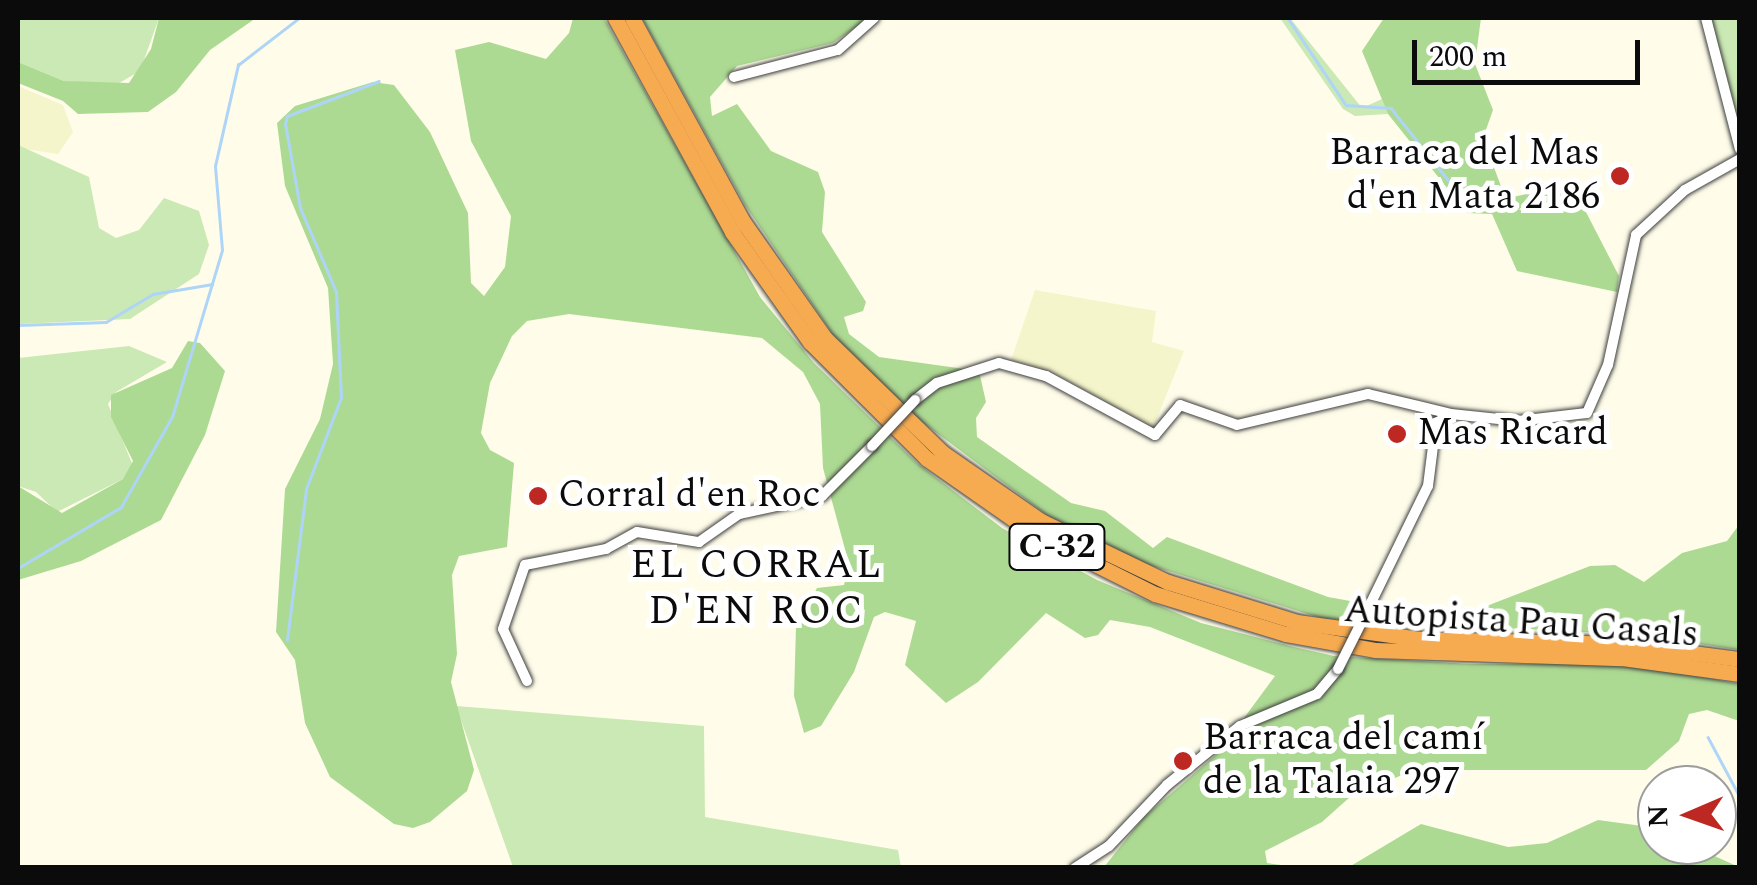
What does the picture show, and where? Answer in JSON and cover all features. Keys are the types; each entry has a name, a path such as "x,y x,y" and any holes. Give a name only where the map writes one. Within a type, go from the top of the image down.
{"highway":[{"name":"Autopista Pau Casals","path":"615,18 732,232 810,342 927,459 1033,533 1155,594 1286,634 1375,650 1622,658 1740,674"},
{"name":"Autopista Pau Casals","path":"632,18 744,223 824,337 943,453 1054,529 1200,595 1297,622 1406,638 1624,644 1740,659"}],"street":[{"path":"734,76 838,50 874,18"},
{"path":"1706,18 1740,149"},
{"path":"527,681 503,629 525,565 606,549 637,532 699,542 739,514 822,496 915,400 938,383 999,362 1046,376 1155,434 1180,405 1237,425 1368,394 1451,414 1518,420 1587,412 1608,365 1636,235 1685,190 1740,159"},
{"path":"1074,868 1109,846 1167,785 1230,733 1316,694 1338,669 1428,486 1436,423 1451,414"}],"green space":[{"path":"18,18 159,18 140,71 114,86 64,81 18,62"},
{"path":"159,18 256,18 210,50 176,92 148,112 78,114 63,101 18,83 18,62 64,81 129,83 151,49"},
{"path":"573,18 604,18 760,297 814,363 917,463 1002,528 1097,580 1201,623 1334,656 1470,664 1619,664 1709,678 1739,684 1739,721 1707,710 1689,714 1679,741 1652,765 1637,765 1637,770 1414,770 1350,797 1322,822 1265,851 1267,863 1296,867 1104,867 1144,817 1219,752 1275,676 1150,627 1110,620 1098,635 1085,638 1046,613 978,682 946,703 905,665 916,621 885,612 874,617 854,672 821,726 804,733 794,696 796,626 817,588 844,585 849,564 823,468 820,404 803,372 762,338 569,314 527,321 512,336 490,383 481,433 490,450 514,463 507,547 459,556 452,575 457,654 451,682 474,770 467,791 430,822 413,828 394,824 330,777 305,723 295,660 276,632 285,489 320,419 333,364 328,288 285,186 277,123 295,106 373,82 394,85 430,132 468,213 471,283 484,296 505,267 511,216 471,141 455,50 489,42 546,59 569,33"},
{"path":"642,18 869,18 833,43 737,66 710,97 712,116 737,104 771,151 818,172 825,192 822,232 866,302 863,311 844,317 849,334 879,357 979,371 986,402 976,418 977,437 1071,503 1105,511 1153,548 1167,537 1328,597 1440,617 1458,617 1590,566 1615,565 1644,582 1682,553 1727,541 1739,525 1739,650 1641,635 1324,619 1139,562 1048,516 914,416 844,351 745,205"},
{"path":"1280,18 1290,18 1362,108 1382,99 1388,114 1355,116 1343,109"},
{"path":"1384,18 1481,18 1475,64 1493,110 1483,138 1502,189 1512,197 1572,185 1619,276 1617,292 1517,271 1492,214 1467,213 1388,114 1362,51"},
{"path":"1708,18 1739,18 1739,136"},
{"path":"18,86 63,105 73,132 58,154 18,148"},
{"path":"18,145 89,177 99,228 116,238 139,230 164,198 199,211 209,245 199,274 130,319 18,324"},
{"path":"1035,290 1156,311 1152,342 1184,351 1153,428 1054,373 1011,360"},
{"path":"188,341 200,343 225,371 205,435 161,520 81,561 18,580 18,486 62,513 123,479 133,461 111,417 111,395 172,368"},
{"path":"129,346 167,362 116,392 108,404 133,466 123,479 57,512 36,492 18,486 18,358"},
{"path":"456,706 704,726 705,817 898,850 901,867 513,867"},
{"path":"1598,820 1637,825 1637,865 1739,867 1349,867 1421,824 1508,847 1547,843"}],"waterway":[{"path":"18,568 121,507 172,417 222,250 215,166 238,65 299,18"},
{"path":"1288,18 1346,105 1391,108 1472,210"},
{"path":"287,640 306,489 341,398 336,292 300,208 285,124 287,116 379,81"},
{"path":"18,325 106,322 153,294 212,284"},
{"path":"1708,737 1740,797"}],"place":[{"name":"Barraca del Mas d'en Mata 2186","path":"1620,176"},
{"name":"Mas Ricard","path":"1397,434"},
{"name":"Corral d'en Roc","path":"538,496"},
{"name":"Barraca del camí de la Talaia 297","path":"1183,761"}],"district":[{"name":"EL CORRAL D'EN ROC","path":"757,589"}]}
